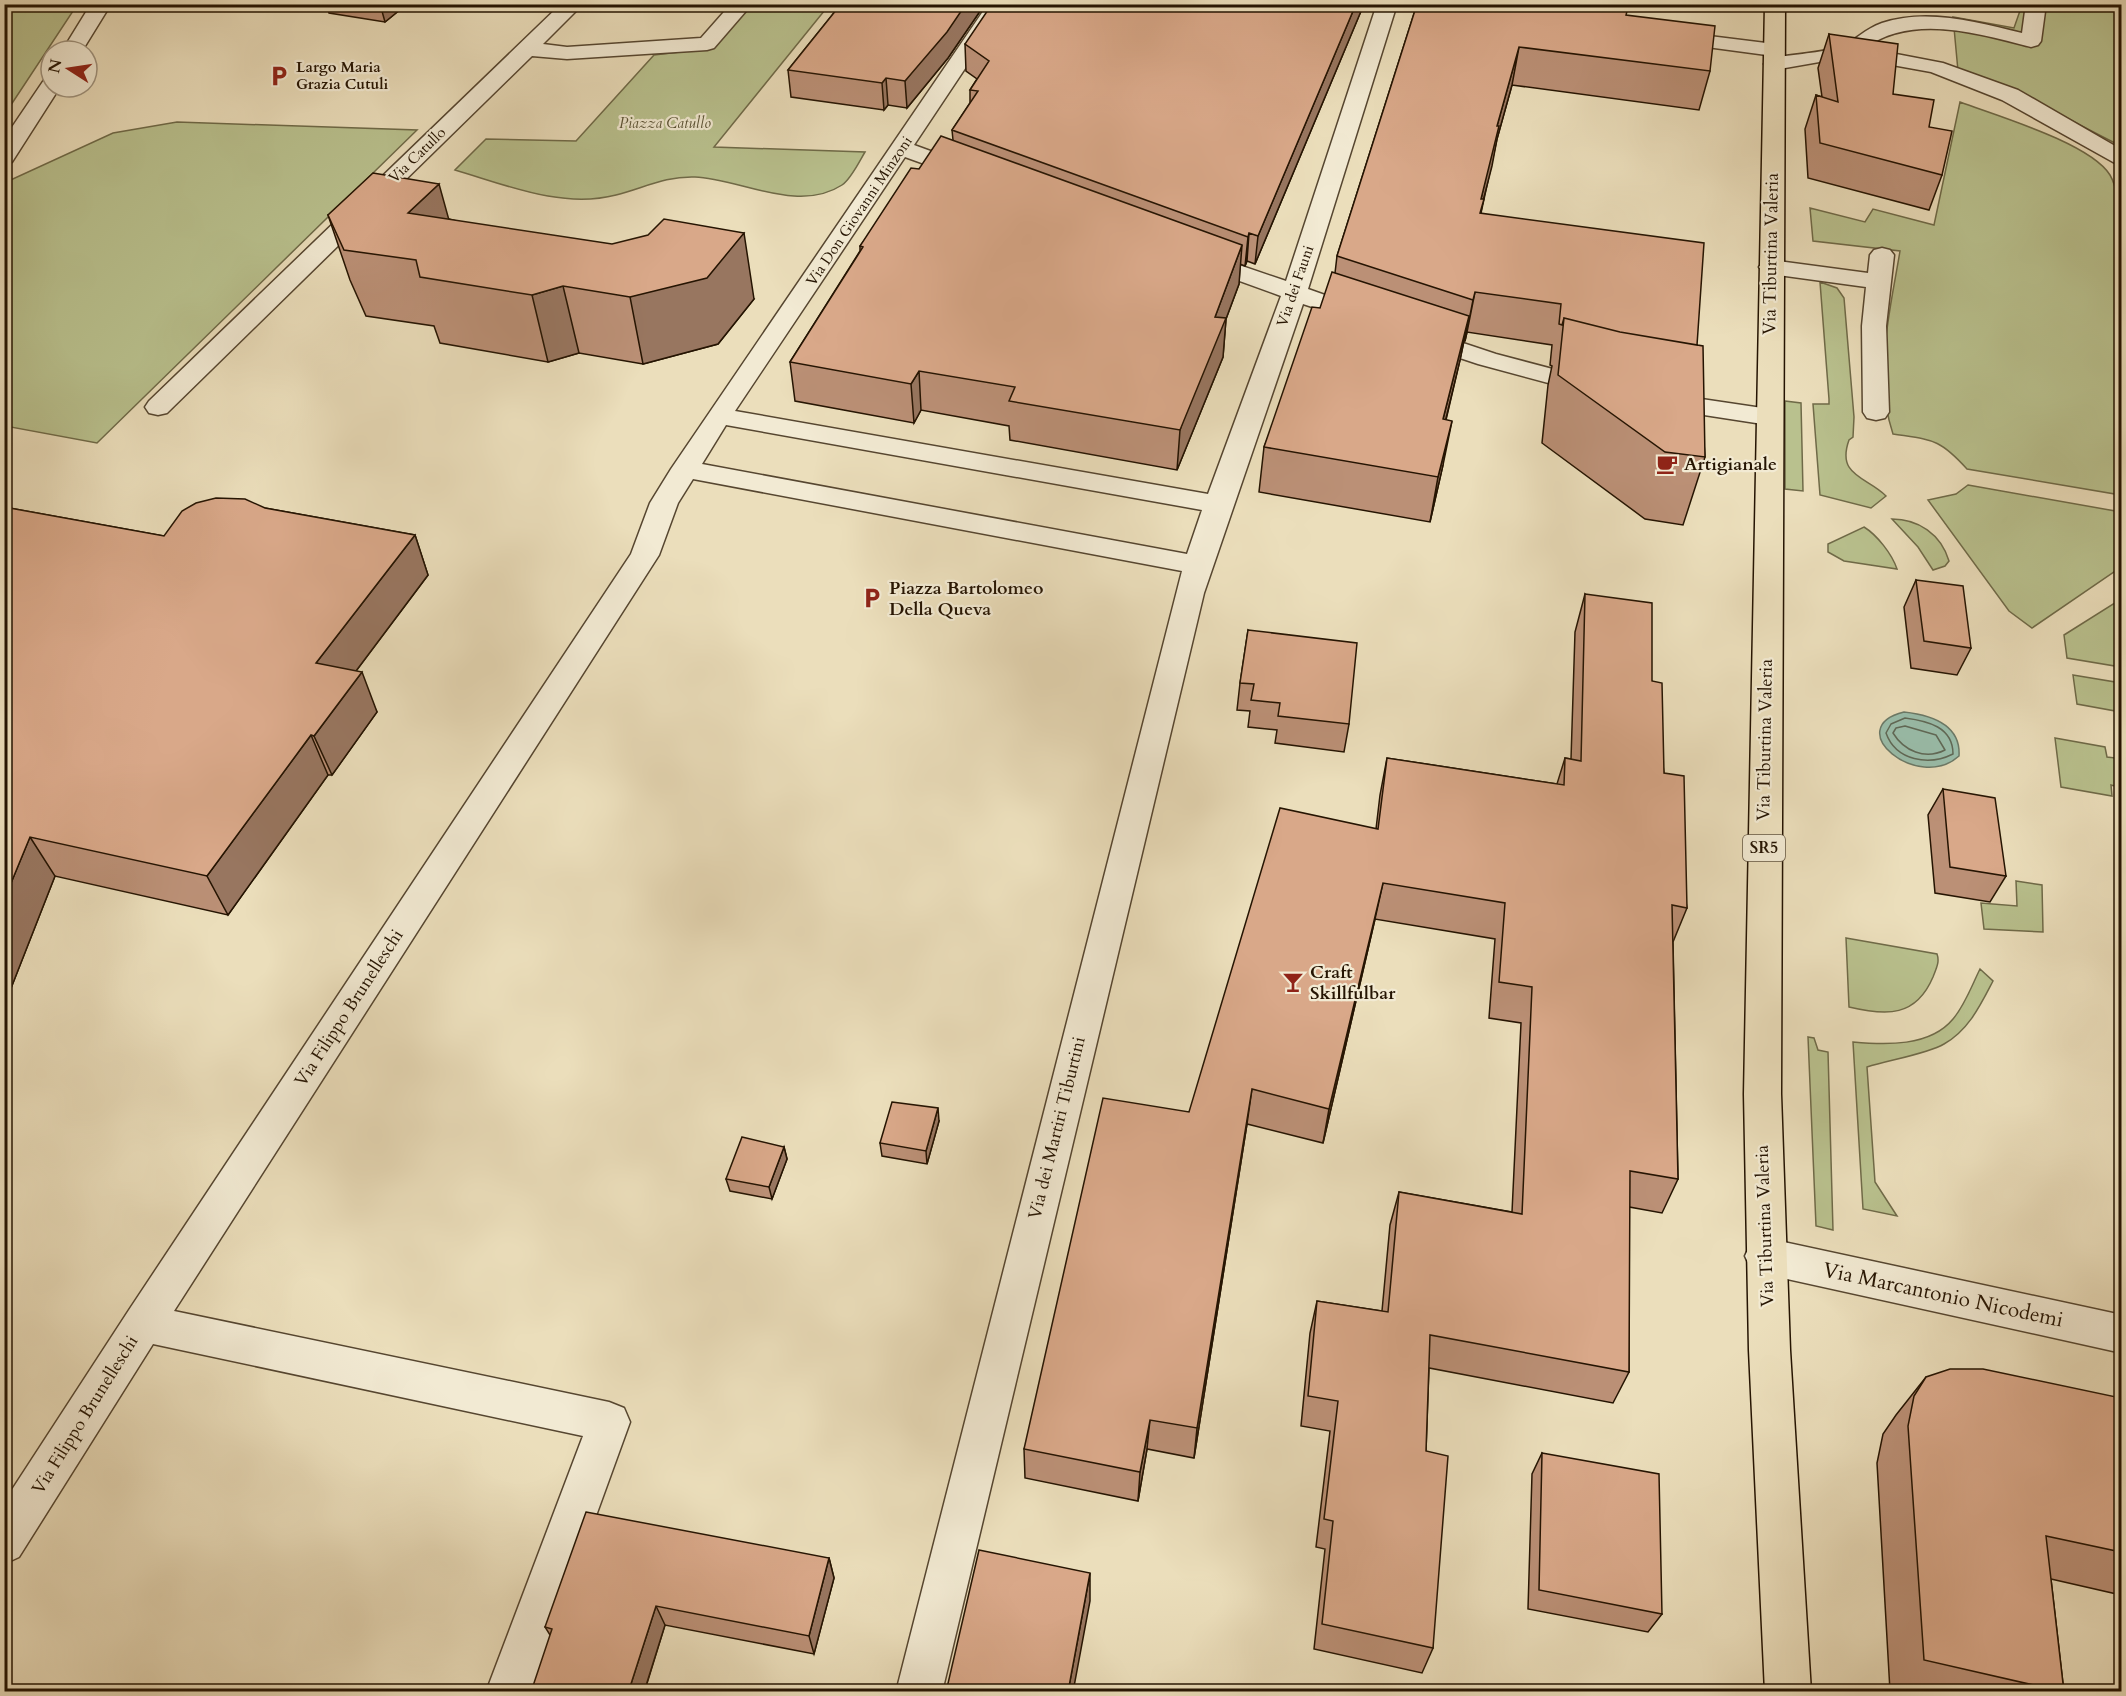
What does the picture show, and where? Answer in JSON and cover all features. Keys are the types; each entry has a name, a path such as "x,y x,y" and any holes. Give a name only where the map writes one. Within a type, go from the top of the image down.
{"main road":[{"name":"Via Tiburtina Valeria","path":"1775,4 1762,1008 1765,1256 1788,1692"}],"street":[{"path":"79,39 101,4"},
{"name":"Via Catullo","path":"158,407 573,4"},
{"path":"528,49 567,53 708,44 742,4"},
{"name":"Via Don Giovanni Minzoni","path":"719,416 998,4"},
{"name":"Via dei Fauni","path":"1197,565 1293,294 1387,4"},
{"path":"1848,51 1859,40 1880,30 1922,23 1962,25 2031,41 2037,4"},
{"path":"1646,34 1774,57 1848,51 1915,62 1988,85 2019,100 2121,160"},
{"path":"4,157 41,99"},
{"path":"901,148 988,180"},
{"path":"1174,249 1293,294 1487,359 1623,394 1769,417"},
{"path":"1876,412 1874,326 1882,255"},
{"path":"1771,267 1879,282"},
{"path":"1197,565 685,469 719,416 1218,504"},
{"name":"Via Filippo Brunelleschi","path":"4,1542 143,1323 645,555 663,503 685,469"},
{"name":"Via dei Martiri Tiburtini","path":"919,1692 1197,565"},
{"name":"Via Marcantonio Nicodemi","path":"1765,1256 2121,1334"},
{"path":"143,1323 609,1422 509,1692"}],"green space":[{"name":"Piazza Catullo","path":"752,4 829,5 714,147 865,152 852,175 842,185 825,193 807,196 787,195 712,179 684,177 664,180 616,195 596,199 575,199 534,193 455,170 486,139 576,141 654,55 714,48"},
{"path":"4,5 77,5 55,39 39,39 39,63 5,114"},
{"path":"2022,5 2121,5 2121,146 2021,95 1958,71 1953,17 2014,28"},
{"path":"1960,102 2064,142 2099,163 2112,179 2121,210 2121,495 1967,469 1949,451 1934,442 1893,434 1884,389 1884,366 1888,320 1900,251 1813,241 1810,208 1865,222 1873,209 1934,225"},
{"path":"177,122 417,130 97,443 5,426 4,183 113,133"},
{"path":"1820,282 1837,288 1844,298 1854,417 1853,437 1849,440 1846,452 1847,461 1850,469 1886,496 1871,508 1820,495 1813,404 1829,404 1829,399"},
{"path":"1785,401 1801,403 1803,491 1785,489"},
{"path":"1968,485 2121,512 2121,567 2032,628 2009,611 1928,500 1956,494"},
{"path":"1892,519 1919,525 1934,536 1949,561 1945,566 1933,570 1918,547"},
{"path":"1864,527 1884,545 1897,569 1844,561 1828,552 1828,544"},
{"path":"2121,599 2121,667 2067,658 2064,635"},
{"path":"2073,675 2121,683 2121,712 2077,704"},
{"path":"2055,738 2105,747 2107,757 2115,758 2115,746 2121,747 2121,799 2119,787 2111,785 2112,796 2061,787"},
{"path":"2016,881 2042,885 2043,932 1984,929 1981,903 2017,906"},
{"path":"1846,938 1937,954 1937,966 1926,990 1918,1000 1899,1010 1876,1012 1849,1007"},
{"path":"1980,969 1993,981 1973,1016 1953,1038 1928,1051 1867,1067 1875,1182 1897,1216 1863,1209 1853,1042 1879,1044 1906,1042 1932,1035 1953,1019 1965,1001"},
{"path":"1808,1037 1814,1038 1818,1050 1828,1052 1833,1230 1816,1226"}],"water":[{"path":"1904,712 1934,719 1950,729 1958,745 1959,756 1942,765 1924,767 1907,763 1892,754 1882,743 1880,731 1886,720"}],"building":[{"path":"841,4 966,4 947,32 905,81 886,78 882,83 788,70"},
{"path":"992,4 1356,4 1258,236 1249,233 1248,237 952,130 978,91 970,90 989,61 965,44"},
{"path":"1417,4 1629,4 1626,15 1715,26 1710,71 1519,47 1497,126 1499,126 1481,199 1484,199 1480,213 1704,243 1697,345 1620,332 1564,318 1562,325 1559,324 1561,304 1475,292 1473,300 1337,256"},
{"path":"1829,34 1898,44 1893,94 1934,100 1929,127 1952,131 1942,175 1820,143 1816,95 1838,102"},
{"path":"941,136 1242,245 1215,317 1226,318 1180,430 1009,401 1015,387 919,371 911,384 790,362 863,247 860,246 911,168 919,169"},
{"path":"373,173 439,184 408,213 612,244 648,235 664,219 744,233 707,278 630,297 563,286 532,295 420,277 416,260 344,250 328,215"},
{"path":"1332,272 1469,316 1443,419 1452,421 1438,477 1264,447 1312,307 1320,308"},
{"path":"1564,318 1620,332 1703,346 1705,457 1665,452 1558,375"},
{"path":"216,498 245,499 265,508 415,535 316,663 362,672 314,736 311,735 207,876 30,837 4,900 4,507 164,536 182,511 196,503"},
{"path":"1916,580 1963,586 1971,648 1924,641"},
{"path":"1585,594 1652,603 1652,681 1662,683 1664,773 1684,776 1687,908 1672,905 1678,1179 1630,1171 1629,1372 1430,1335 1426,1451 1448,1456 1433,1648 1322,1624 1333,1521 1324,1519 1338,1401 1308,1396 1317,1301 1388,1312 1399,1192 1522,1214 1532,987 1499,982 1505,903 1383,883 1329,1109 1252,1089 1197,1428 1150,1420 1140,1472 1024,1449 1103,1098 1189,1112 1280,808 1378,829 1387,758 1564,785 1565,758 1581,761"},
{"path":"1248,630 1357,643 1349,724 1278,716 1280,703 1251,700 1254,684 1240,683"},
{"path":"1943,789 1995,798 2006,876 1950,867"},
{"path":"892,1102 938,1108 926,1151 880,1143"},
{"path":"742,1137 784,1147 769,1187 726,1179"},
{"path":"1950,1369 1983,1369 2121,1398 2121,1552 2046,1536 2064,1692 1924,1660 1908,1426 1914,1396 1926,1377"},
{"path":"1542,1453 1659,1474 1662,1614 1539,1590"},
{"path":"586,1512 829,1558 809,1636 656,1606 630,1687 647,1690 646,1692 531,1692 552,1629 545,1627"},
{"path":"979,1550 1090,1573 1068,1692 946,1692"}],"place":[{"name":"Largo Maria Grazia Cutuli","path":"279,76"},
{"name":"Artigianale","path":"1667,464"},
{"name":"Piazza Bartolomeo Della Queva","path":"872,598"},
{"name":"Craft Skillfulbar","path":"1293,982"}]}
